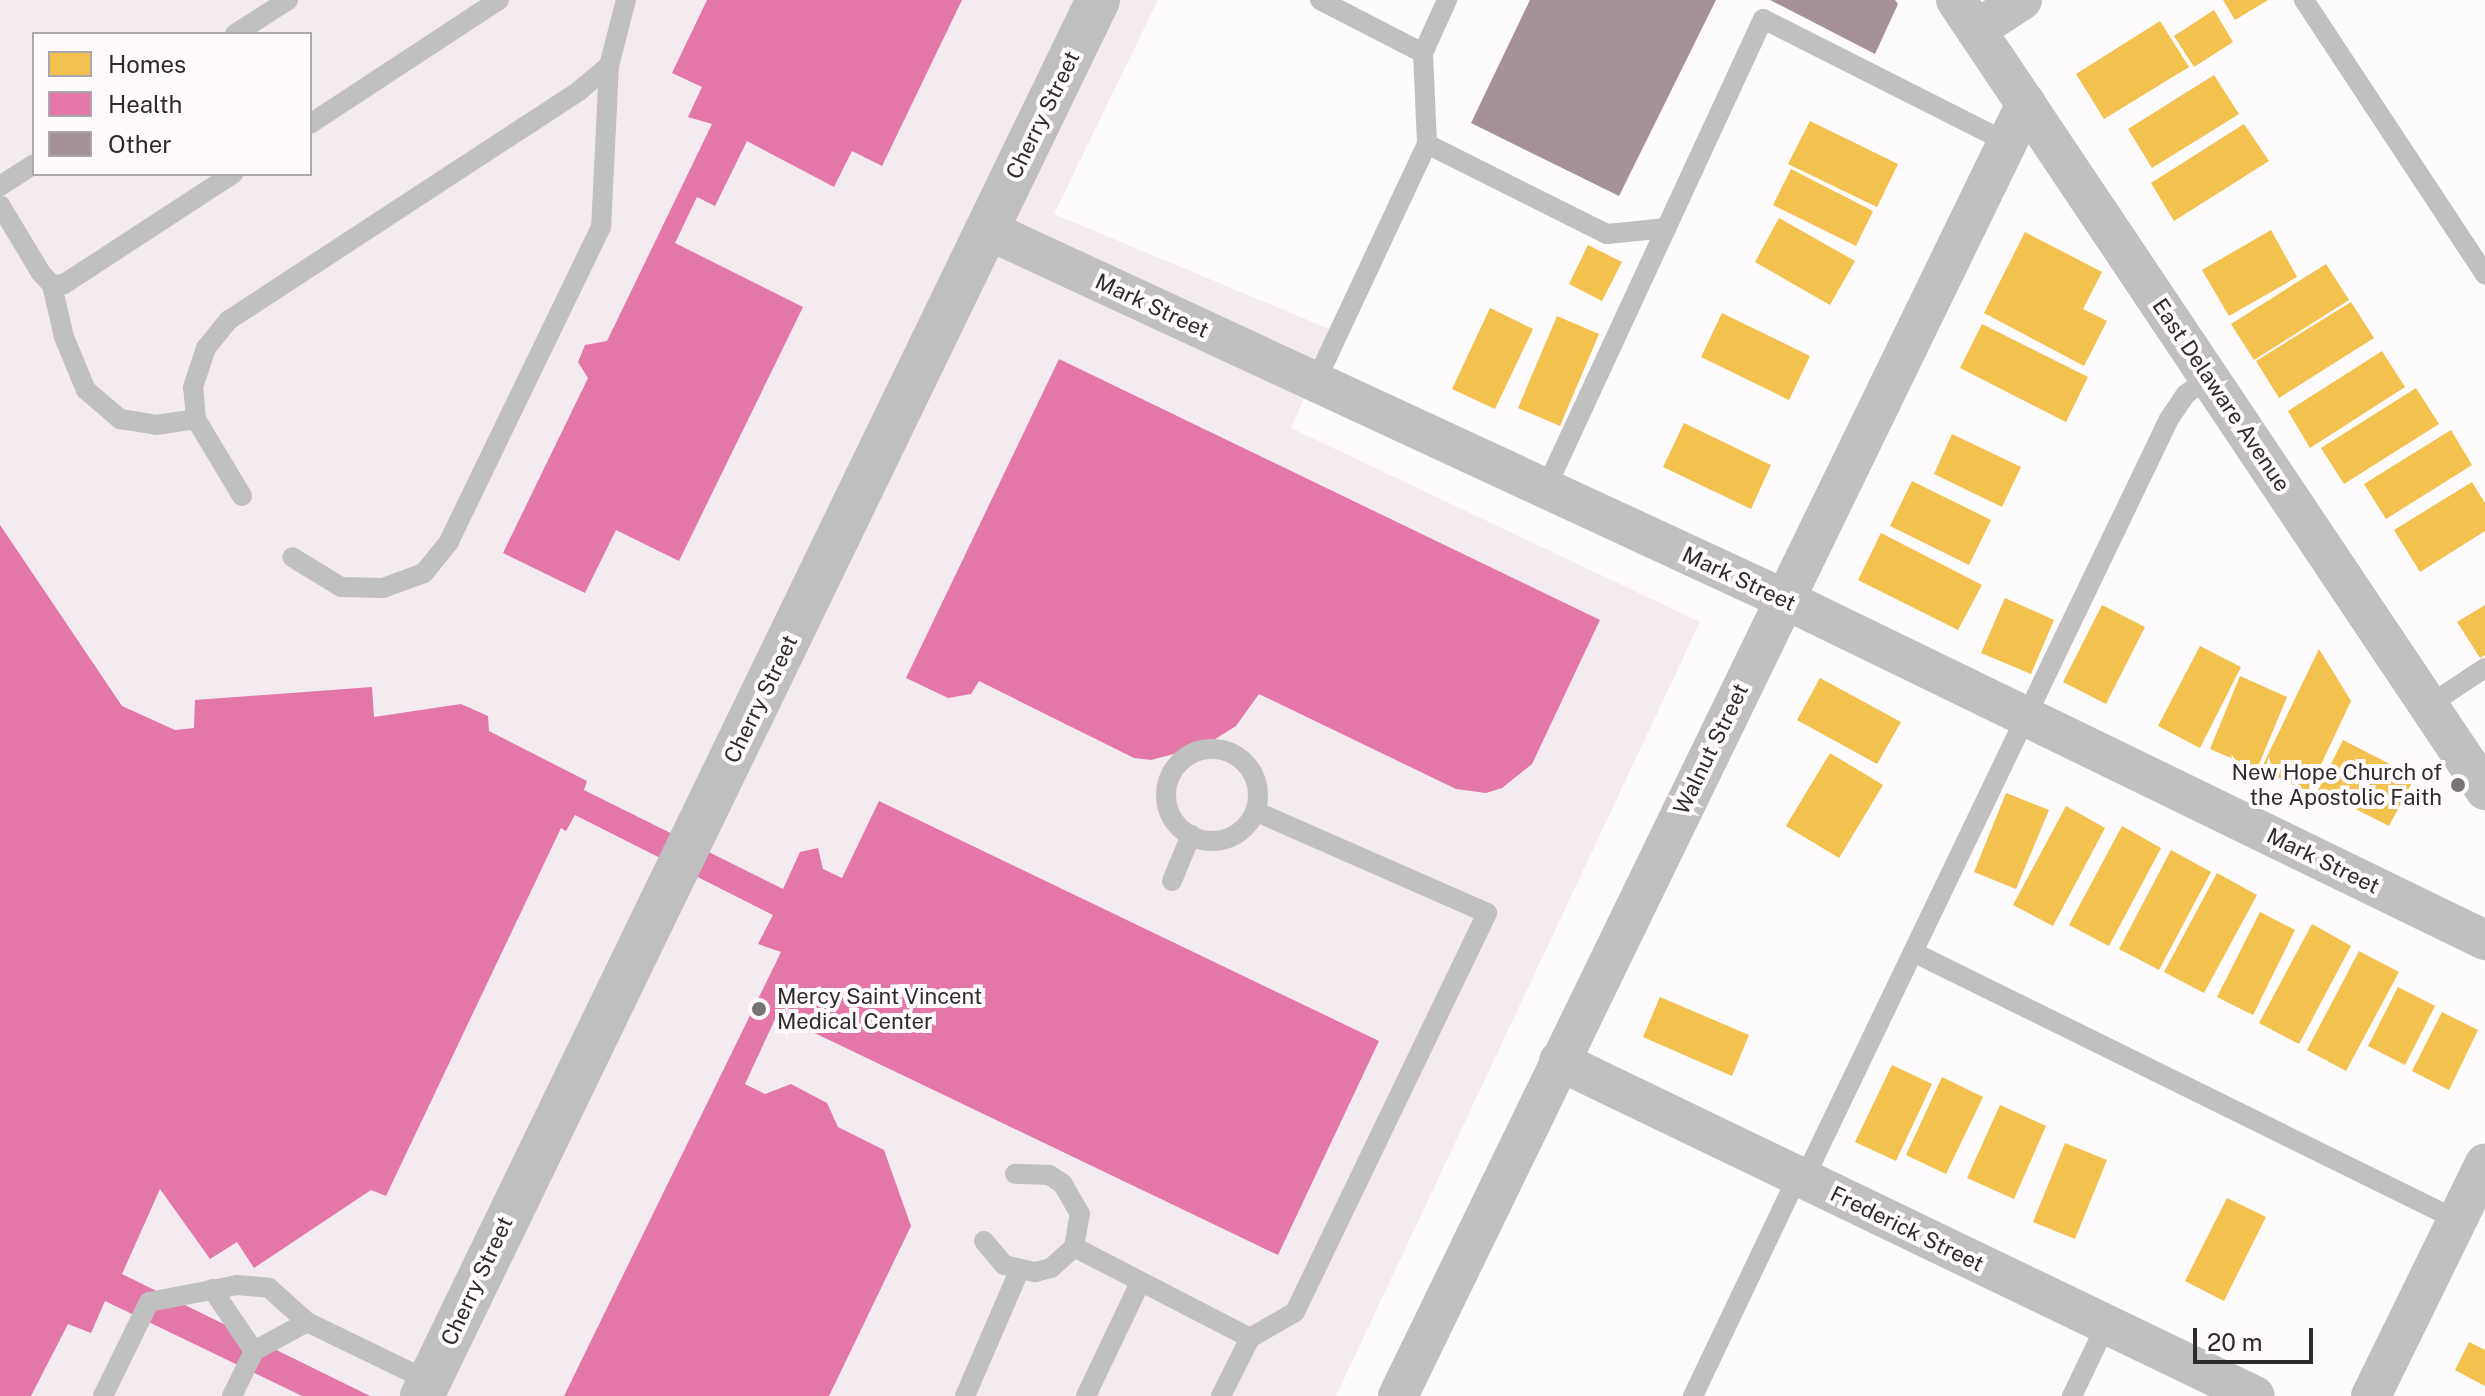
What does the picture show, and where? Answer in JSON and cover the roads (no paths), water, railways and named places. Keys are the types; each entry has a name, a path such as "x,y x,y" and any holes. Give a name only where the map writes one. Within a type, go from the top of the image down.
{"main road":[{"name":"Cherry Street","path":"426,1388 1098,0"}],"street":[{"path":"1966,15 2022,0"},
{"name":"East Delaware Avenue","path":"1966,15 2485,790"},
{"name":"Walnut Street","path":"1398,1396 2026,104"},
{"name":"Mark Street","path":"988,230 1784,599 2485,940"},
{"name":"Frederick Street","path":"1559,1061 2255,1396"},
{"path":"2371,1396 2485,1163"}],"lane":[{"path":"238,32 288,0"},
{"path":"312,123 499,0"},
{"path":"292,557 341,587 383,588 424,573 449,542 601,227 609,66 626,0"},
{"path":"1320,0 1423,53"},
{"path":"1315,383 1427,144 1423,53 1447,0"},
{"path":"2304,0 2485,275"},
{"path":"1545,490 1763,19 2007,142"},
{"path":"242,496 196,419 193,387 206,348 229,320 580,90 609,66"},
{"path":"1427,144 1607,234 1667,228"},
{"path":"0,186 32,165"},
{"path":"52,285 84,272 230,176"},
{"path":"0,205 52,285 64,337 86,390 120,419 156,425 196,419"},
{"path":"1693,1396 1913,952 2169,419 2186,394 2209,377"},
{"path":"2429,705 2485,668"},
{"path":"1199,751 1230,752 1243,761 1257,786 1255,811 1233,836 1204,840 1191,835 1171,814 1168,784 1174,769 1199,751"},
{"path":"1221,1396 1250,1338 1295,1312 1487,913 1255,811"},
{"path":"1172,881 1191,835"},
{"path":"1913,952 2457,1220"},
{"path":"984,1241 1004,1265 1019,1271 1051,1268 1074,1247 1080,1214 1069,1191 1049,1175 1015,1174"},
{"path":"1074,1247 1250,1338"},
{"path":"965,1396 1019,1271"},
{"path":"1086,1396 1140,1283"},
{"path":"103,1396 149,1302 237,1285 269,1288 307,1322 426,1388"},
{"path":"212,1289 254,1351"},
{"path":"232,1396 254,1351 307,1322"},
{"path":"2072,1396 2106,1325"}],"place":[{"name":"New Hope Church of the Apostolic Faith","path":"2458,785"},
{"name":"Mercy Saint Vincent Medical Center","path":"759,1009"}]}
